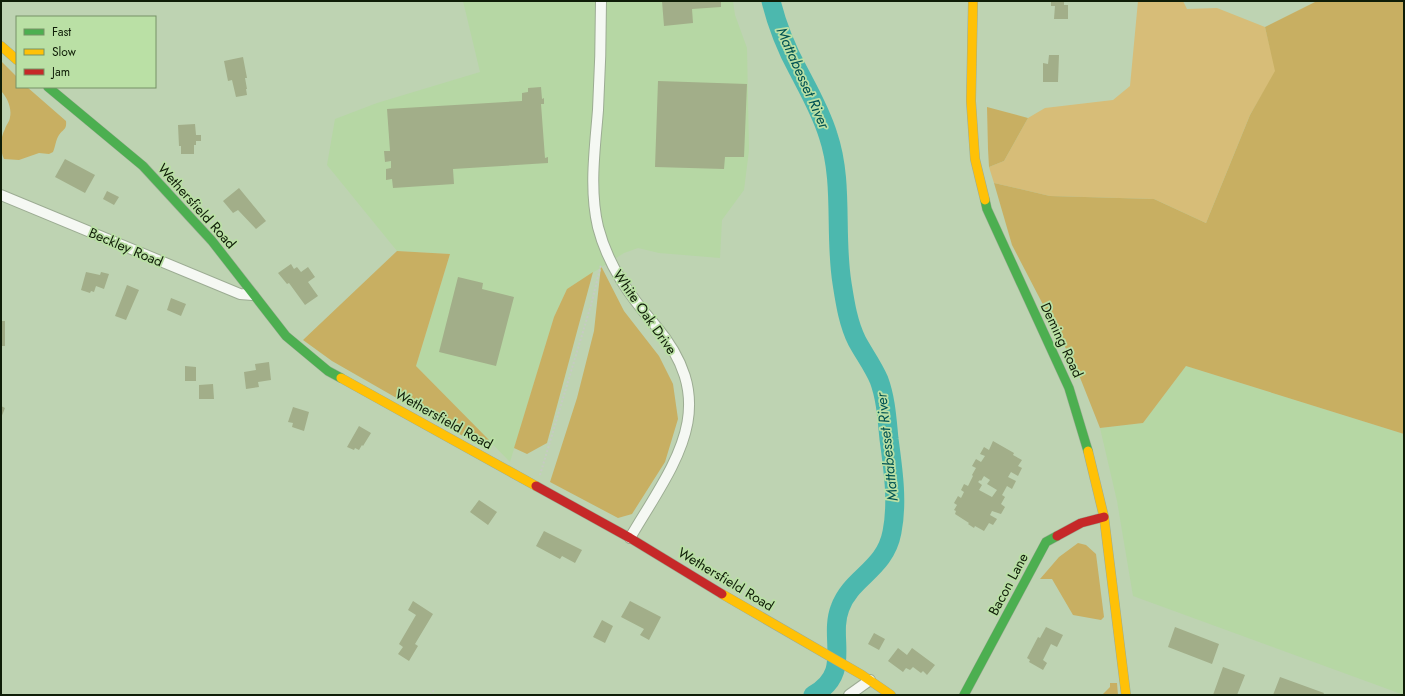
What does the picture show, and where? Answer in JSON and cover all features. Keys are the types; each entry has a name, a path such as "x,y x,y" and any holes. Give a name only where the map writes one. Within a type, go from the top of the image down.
{"street":[{"name":"White Oak Drive","path":"601,1 601,43 594,163 594,196 598,226 605,248 617,273 632,298 661,332 676,353 686,379 690,401 688,423 683,444 671,468 630,538"},
{"name":"Deming Road","path":"973,1 971,101 975,159 990,215 1069,388 1093,467 1104,517 1126,695"},
{"path":"1,46 16,59"},
{"name":"Wethersfield Road","path":"49,88 142,166 212,241 286,336 328,371 537,485 630,538 850,668 892,695"},
{"name":"Beckley Road","path":"1,195 240,294 253,295"},
{"name":"Bacon Lane","path":"964,695 1046,542 1081,523 1104,517"},
{"path":"849,695 870,680"}],"path":[{"path":"537,485 592,305 605,248"},
{"path":"430,695 434,689"}],"shaded area":[{"path":"463,1 733,1 735,15 747,48 749,150 744,190 722,220 720,258 659,253 638,248 624,253 567,289 554,317 510,462 416,366 450,254 397,251 327,165 335,119 377,103 480,72"},
{"path":"1138,1 1183,1 1187,9 1217,8 1265,27 1276,71 1250,115 1206,223 1154,199 1050,196 994,183 989,167 1004,161 1028,118 1045,108 1113,100 1130,86"},
{"path":"1317,1 1404,1 1404,434 1186,366 1143,423 1100,428 1077,370 1012,245 994,183 1050,196 1154,199 1206,223 1250,115 1275,71 1265,27"},
{"path":"1,61 16,76 16,88 28,88 66,121 65,128 58,137 53,152 49,154 39,153 19,160 4,159 1,140 9,120 10,110 5,96 1,91"},
{"path":"987,107 1028,118 1004,161 989,167 988,149"},
{"path":"397,251 450,254 416,366 490,441 482,447 332,361 303,340"},
{"path":"601,266 624,311 659,356 673,384 678,419 665,462 632,514 618,518 550,482 577,398 594,331"},
{"path":"593,272 547,443 527,454 514,448 554,317 567,289"},
{"path":"1186,366 1404,434 1404,695 1133,596 1117,501 1100,428 1143,423"},
{"path":"1078,543 1086,545 1096,554 1104,617 1101,620 1073,615 1052,579 1040,579 1059,557"},
{"path":"1110,683 1117,683 1118,695 1102,695 1110,687"}],"building":[{"path":"662,1 721,1 721,7 692,9 693,23 664,26"},
{"path":"1051,1 1064,1 1064,5 1068,5 1068,19 1054,19 1055,6 1051,6"},
{"path":"1049,55 1059,55 1058,82 1043,82 1043,63 1048,64"},
{"path":"243,57 247,78 245,78 247,95 236,97 232,80 228,81 224,61"},
{"path":"658,81 747,84 744,157 725,157 724,169 655,167"},
{"path":"541,87 542,99 544,98 544,104 541,104 545,158 548,157 548,163 453,169 454,184 393,188 392,179 386,180 386,169 391,168 391,161 385,162 384,151 390,151 387,109 522,101 522,93 528,92 528,88"},
{"path":"195,124 196,135 201,135 201,141 196,141 196,145 194,145 194,154 181,154 178,125"},
{"path":"65,159 95,175 85,193 55,177"},
{"path":"239,188 266,221 256,229 238,210 233,213 223,201"},
{"path":"107,191 119,197 114,205 103,199"},
{"path":"291,264 294,269 297,267 301,272 308,267 315,277 308,282 318,296 305,305 289,283 287,284 278,273"},
{"path":"86,272 100,275 101,272 109,274 104,289 96,286 94,292 91,291 90,293 81,290"},
{"path":"458,277 483,283 482,289 514,297 496,366 439,352"},
{"path":"127,285 139,290 126,320 115,316"},
{"path":"171,298 186,304 181,316 167,310"},
{"path":"1,321 5,321 5,346 1,346"},
{"path":"269,362 271,380 258,382 259,387 246,389 244,372 256,370 255,364"},
{"path":"185,366 196,367 196,381 185,381"},
{"path":"213,384 214,399 199,399 199,385"},
{"path":"1,406 5,408 1,418"},
{"path":"293,407 309,412 304,431 292,427 293,423 288,422"},
{"path":"359,426 371,433 359,450 355,448 354,450 347,447"},
{"path":"993,441 1014,453 1013,455 1022,460 1018,466 1022,468 1018,476 1011,472 1008,477 1016,481 1012,489 1007,486 1002,495 1005,497 1001,504 1005,507 1001,514 992,511 990,515 997,519 993,525 989,523 984,531 975,526 974,528 955,514 956,511 954,510 957,505 954,503 958,496 961,498 964,492 961,490 964,484 968,486 973,476 972,475 976,468 972,466 976,459 981,462 985,456 980,454 984,447 989,450","holes":["984,476 990,480 987,484 997,490 992,497 979,490 982,485 978,482 980,480 981,481"]},
{"path":"479,500 497,512 488,525 470,512"},
{"path":"544,531 582,550 575,563 562,556 560,559 536,546"},
{"path":"413,601 433,614 415,644 418,646 409,661 398,654 403,647 399,644 416,615 408,610"},
{"path":"630,601 661,617 649,640 640,635 644,629 621,617"},
{"path":"602,620 613,626 605,643 593,637"},
{"path":"1046,627 1063,635 1057,647 1051,644 1043,660 1047,663 1043,670 1029,662 1030,660 1027,658 1038,637 1040,638"},
{"path":"1175,627 1219,644 1212,664 1168,647"},
{"path":"874,633 885,639 879,650 868,644"},
{"path":"898,648 907,655 912,648 935,665 927,675 923,671 921,673 913,667 910,670 906,668 903,672 888,661"},
{"path":"1223,667 1245,675 1237,695 1213,695"},
{"path":"1280,677 1324,693 1323,695 1273,695"}],"waterway":[{"name":"Mattabesset River","path":"771,1 786,45 822,118 833,153 836,171 842,283 849,320 854,334 877,375 883,394 886,409 895,497 894,521 888,545 875,565 845,597 837,620 836,666 832,676 825,686 813,695"}],"traffic: fast":[{"path":"49,88 143,166 212,241 286,336 328,371 341,378"},
{"path":"985,200 987,209 1069,388 1088,451"},
{"path":"964,695 1046,542 1057,536"}],"traffic: slow":[{"path":"973,1 971,101 975,159 985,200"},
{"path":"1,46 16,59"},
{"path":"341,378 536,486"},
{"path":"1088,451 1104,517 1126,695"},
{"path":"722,594 862,675 891,695"}],"traffic: jam":[{"path":"536,486 630,538 722,594"},
{"path":"1057,536 1081,523 1104,517"}]}
